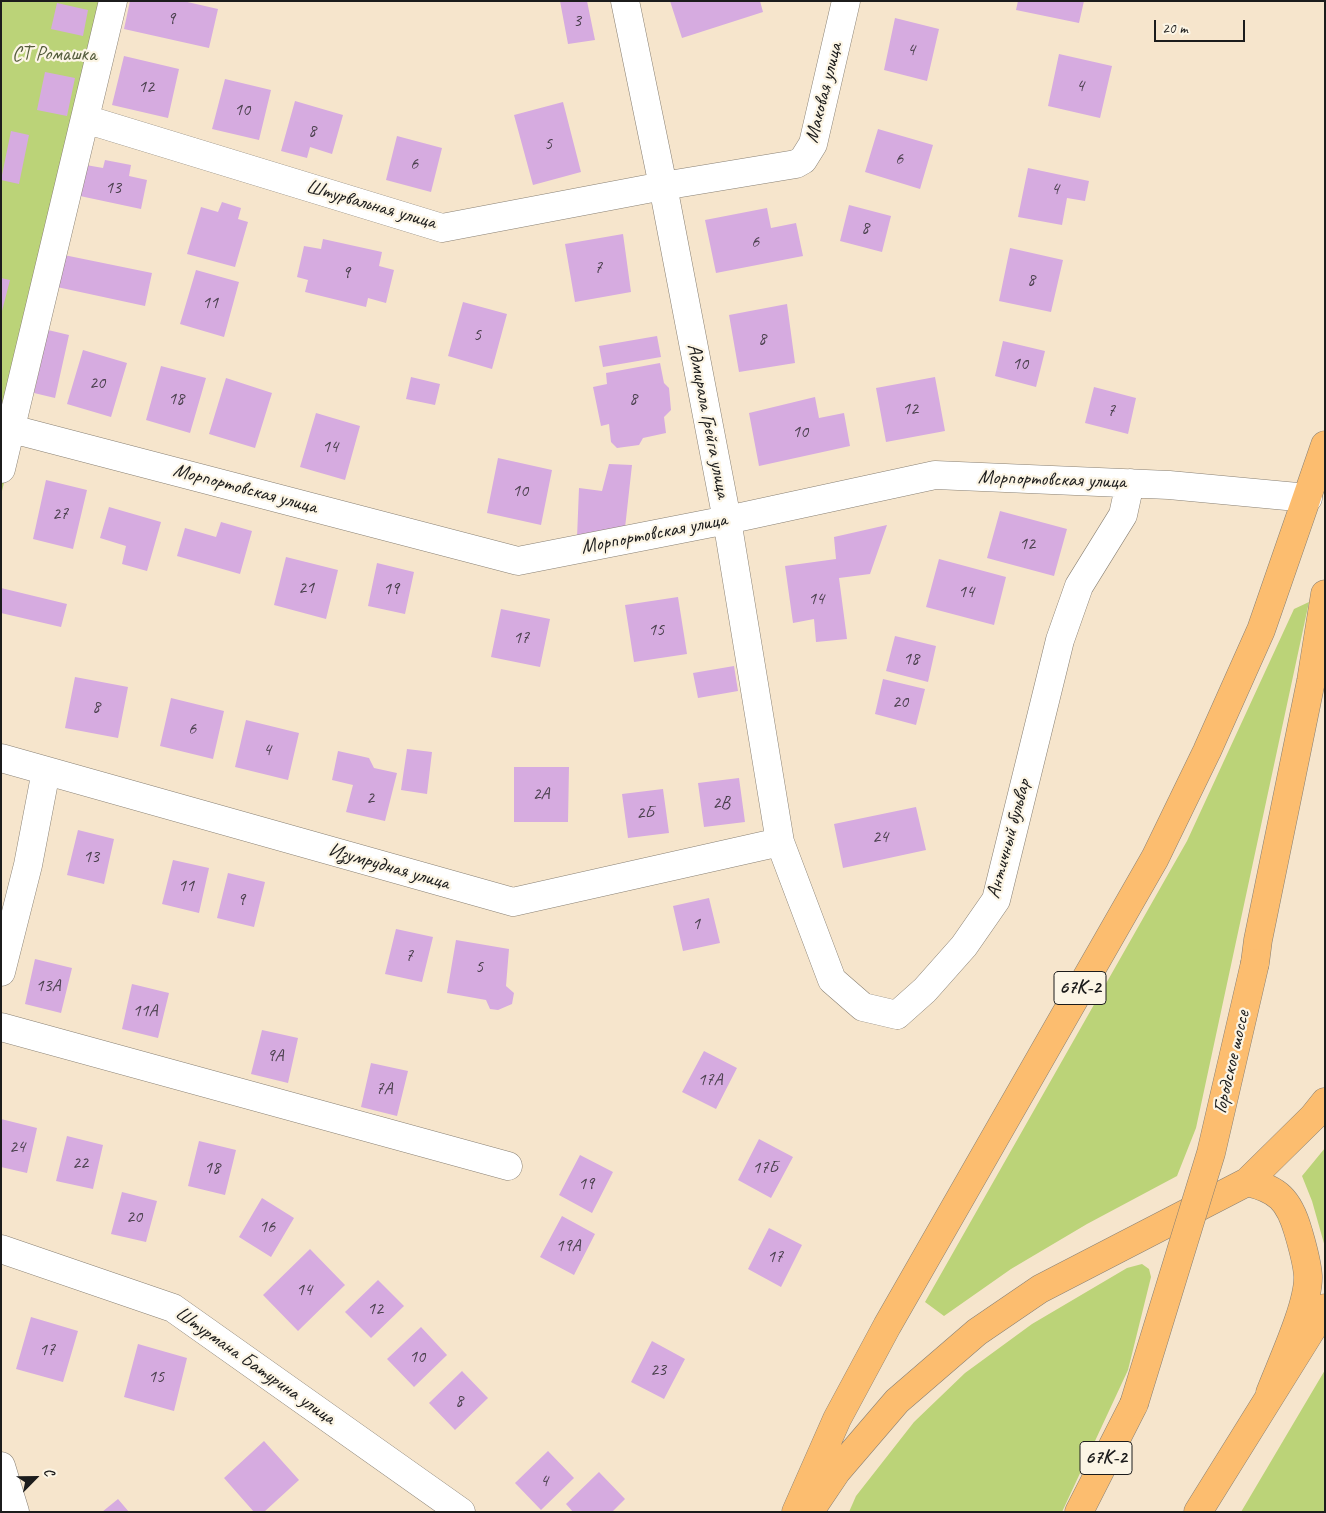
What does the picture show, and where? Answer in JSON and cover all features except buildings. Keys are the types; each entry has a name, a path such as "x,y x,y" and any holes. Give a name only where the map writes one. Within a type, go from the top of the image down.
{"main road":[{"name":"67К-2","path":"796,1512 837,1419 887,1326 1155,858 1207,751 1261,630 1325,445"},
{"name":"Городское шоссе","path":"1079,1512 1134,1404 1211,1153 1255,963 1258,940 1311,681 1325,594"},
{"path":"810,1512 837,1471 897,1401 977,1332 1040,1289 1247,1182 1313,1117 1325,1102"},
{"path":"1247,1182 1266,1186 1281,1196 1294,1219 1304,1251 1308,1277 1300,1314 1270,1393"},
{"path":"1198,1512 1270,1393 1325,1308"}],"street":[{"path":"1,469 113,1"},
{"name":"Адмирала Грейга улица","path":"625,1 663,186 726,520 780,842"},
{"name":"Маковая улица","path":"663,186 787,167 803,160 812,144 846,1"},
{"name":"Штурвальная улица","path":"85,120 442,228 663,186"},
{"name":"Морпортовская улица","path":"12,429 518,561 726,520 935,475 1130,483 1308,498"},
{"name":"Античный бульвар","path":"780,842 832,980 863,1007 897,1015 925,990 964,946 996,900 1060,640 1079,586 1123,515 1130,483"},
{"name":"Изумрудная улица","path":"1,758 513,902 780,842"},
{"path":"1,972 28,865 46,771"},
{"path":"1,1027 508,1166"},
{"name":"Штурмана Батурина улица","path":"1,1249 173,1308 461,1512"},
{"path":"1,1466 16,1512"}],"green space":[{"name":"СТ Ромашка","path":"1,1 122,1 1,495"},
{"path":"1309,602 1196,1128 1177,1176 1087,1224 1011,1269 944,1316 925,1302 1187,841 1294,609"},
{"path":"1325,1148 1325,1247 1312,1201 1302,1176"},
{"path":"1142,1264 1149,1269 1151,1277 1128,1370 1062,1512 849,1512 856,1496 914,1422 965,1373 1032,1324 1127,1268"},
{"path":"1325,1370 1325,1512 1241,1512"}]}
